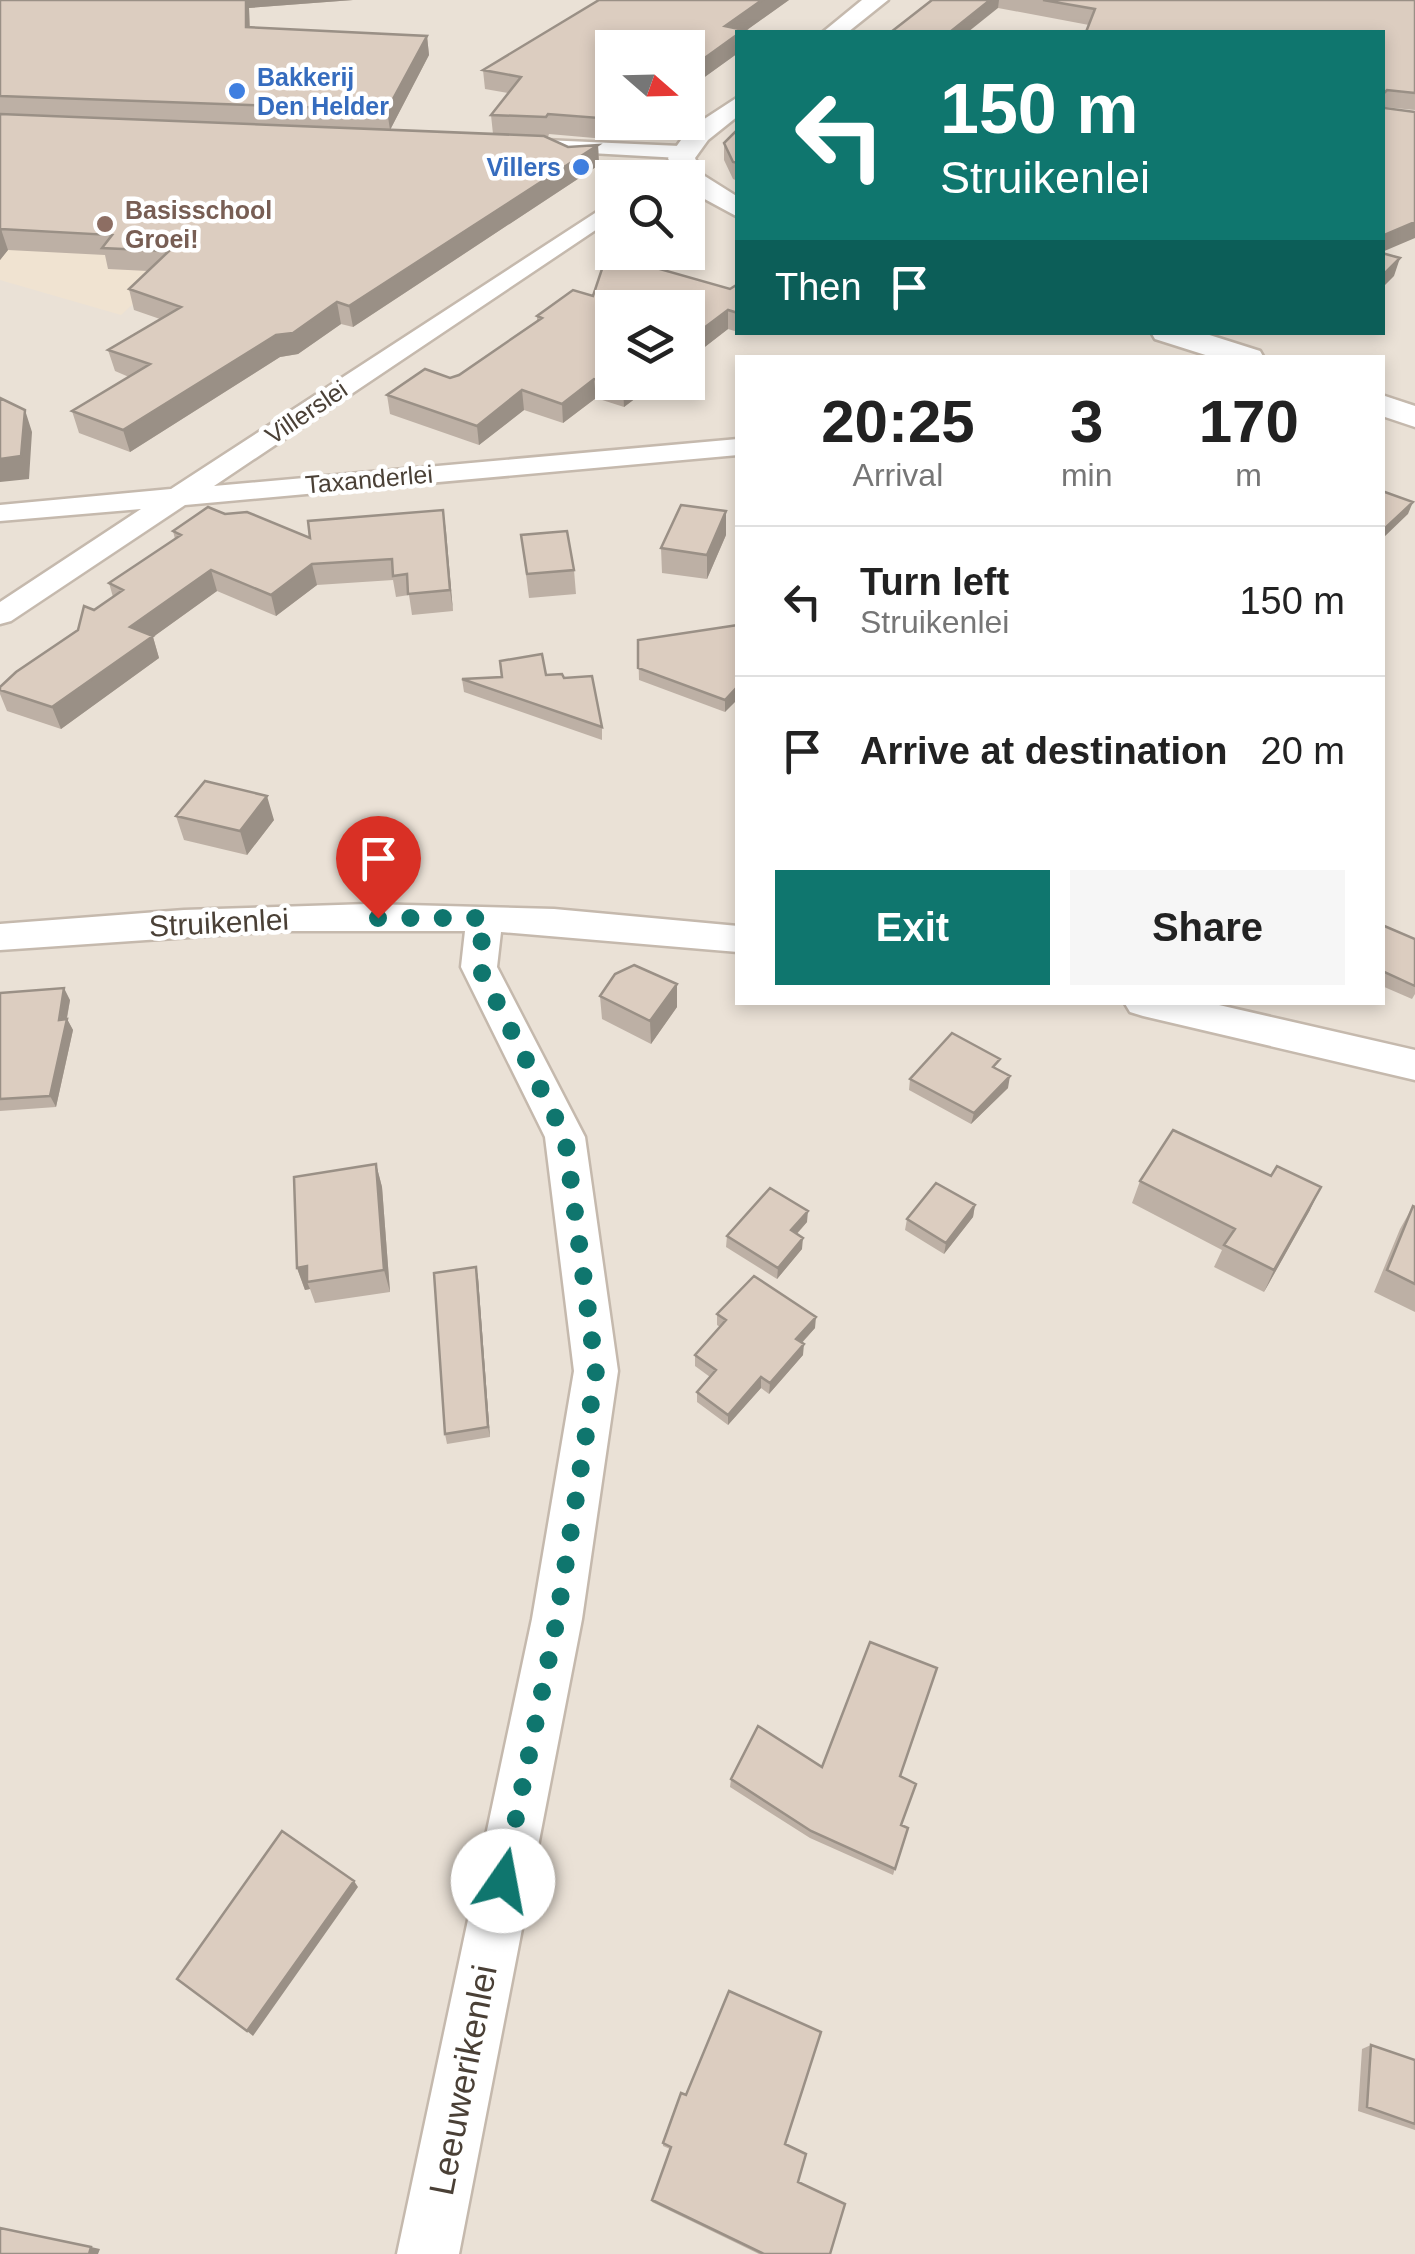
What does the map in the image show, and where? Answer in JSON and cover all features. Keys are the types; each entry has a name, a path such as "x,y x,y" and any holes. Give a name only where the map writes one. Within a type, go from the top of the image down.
{"street":[{"path":"837,30 877,0"},
{"path":"691,160 735,108"},
{"path":"515,145 621,160"},
{"path":"705,185 735,207"},
{"name":"Villerslei","path":"0,615 595,220"},
{"path":"1176,335 1239,355"},
{"path":"1385,406 1415,416"},
{"name":"Taxanderlei","path":"0,514 735,446"},
{"name":"Struikenlei","path":"0,938 237,919 484,918 735,939"},
{"name":"Leeuwerikenlei","path":"428,2254 557,1619 596,1371 565,1137 479,967 484,918"},
{"path":"1157,1005 1415,1065"}],"shaded area":[{"path":"0,0 1415,0 1415,2254 0,2254"},
{"path":"0,200 195,248 121,315 0,280"}],"building":[{"path":"0,0 246,0 246,27 427,36 387,110 0,96"},
{"path":"599,0 762,0 725,26 744,30 735,30 735,36 705,58 705,30 595,30 595,118 491,115 521,77 483,70"},
{"path":"932,0 990,0 952,30 894,30"},
{"path":"1043,0 1415,0 1415,93 1385,92 1385,30 1087,30 1095,9"},
{"path":"1385,108 1415,112 1415,222 1385,235"},
{"path":"0,114 544,136 568,147 598,145 349,306 337,302 293,333 276,335 123,430 72,411 150,364 108,350 181,307 129,289 169,251 102,248 112,235 0,231"},
{"path":"735,132 735,162 733,162 724,143"},
{"path":"1385,254 1400,258 1385,273"},
{"path":"602,270 663,270 730,289 735,286 735,312 728,310 705,327 705,290 595,290"},
{"path":"573,290 593,296 595,290 595,379 562,404 522,390 477,426 387,395 425,369 450,378 459,375 542,318 537,316"},
{"path":"0,398 25,410 21,456 0,459"},
{"path":"1385,492 1413,502 1385,528"},
{"path":"681,505 726,511 707,555 661,548"},
{"path":"208,507 225,514 247,512 310,538 308,521 443,510 450,590 408,594 407,574 393,576 392,559 312,564 271,595 211,570 130,627 153,636 52,707 0,690 16,672 78,630 84,606 94,610 123,590 109,583 181,535 173,531"},
{"path":"567,531 574,570 527,574 521,535"},
{"path":"735,625 735,689 725,700 638,668 638,640"},
{"path":"542,654 546,675 592,676 602,727 462,679 502,677 500,661"},
{"path":"205,781 267,796 240,831 176,816"},
{"path":"1385,926 1415,939 1415,986 1385,972"},
{"path":"634,965 677,984 650,1021 600,996 615,974"},
{"path":"64,988 59,1020 67,1019 50,1096 0,1099 0,993"},
{"path":"952,1033 1000,1059 993,1067 1010,1076 974,1113 910,1079"},
{"path":"1173,1130 1271,1176 1277,1166 1321,1187 1274,1270 1224,1245 1235,1229 1140,1181"},
{"path":"376,1164 384,1270 307,1282 307,1266 297,1268 294,1177"},
{"path":"936,1183 975,1205 946,1243 907,1219"},
{"path":"770,1188 808,1211 791,1230 803,1238 778,1268 727,1236"},
{"path":"1415,1207 1415,1284 1387,1270"},
{"path":"476,1267 488,1427 445,1434 434,1273"},
{"path":"754,1276 816,1317 796,1339 804,1344 770,1383 761,1377 728,1415 697,1392 716,1370 695,1355 726,1320 717,1314"},
{"path":"870,1642 937,1668 900,1776 916,1784 901,1825 908,1828 895,1869 811,1831 731,1779 758,1726 822,1767"},
{"path":"282,1831 354,1881 247,2031 177,1979"},
{"path":"729,1991 821,2032 785,2144 806,2154 798,2182 845,2204 830,2254 764,2254 652,2200 671,2147 663,2143 681,2093 686,2095"},
{"path":"1371,2045 1415,2060 1415,2124 1367,2107"},
{"path":"0,2228 91,2247 89,2254 0,2254"}],"place":[{"name":"Bakkerij Den Helder","path":"237,91"},
{"name":"Villers","path":"581,167"},
{"name":"Basisschool Groei!","path":"105,224"}],"route":[{"path":"378,918 484,918 479,967 565,1137 596,1371 557,1619 503,1881"}]}
